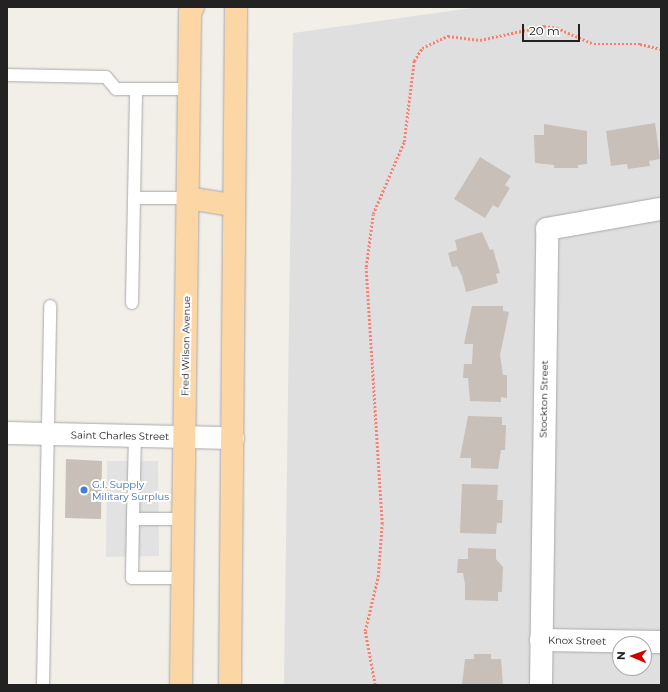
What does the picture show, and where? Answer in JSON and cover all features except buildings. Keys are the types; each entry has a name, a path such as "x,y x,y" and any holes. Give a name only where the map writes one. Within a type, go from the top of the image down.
{"main road":[{"name":"Fred Wilson Avenue","path":"181,685 189,89 193,7"},
{"path":"230,685 233,438 232,205 236,7"},
{"path":"188,198 232,205"}],"street":[{"name":"Stockton Street","path":"541,685 547,228 661,209"},
{"name":"Saint Charles Street","path":"7,433 233,438"},
{"name":"Knox Street","path":"541,640 661,642"}],"lane":[{"path":"7,75 106,77 116,89 189,89"},
{"path":"132,303 136,89"},
{"path":"135,198 188,198"},
{"path":"43,685 49,434 50,306"},
{"path":"135,436 132,578 183,578"},
{"path":"133,519 184,519"}],"path":[{"path":"375,685 365,631 378,577 382,524 366,266 373,214 404,142 414,61 422,48 448,36 480,40 544,26 557,28 594,44 640,44 661,49"}],"shaded area":[{"path":"479,7 661,7 661,685 284,685 293,33"},
{"path":"107,461 158,461 159,556 106,557"}],"place":[{"name":"G.I. Supply Military Surplus","path":"84,490"}]}
